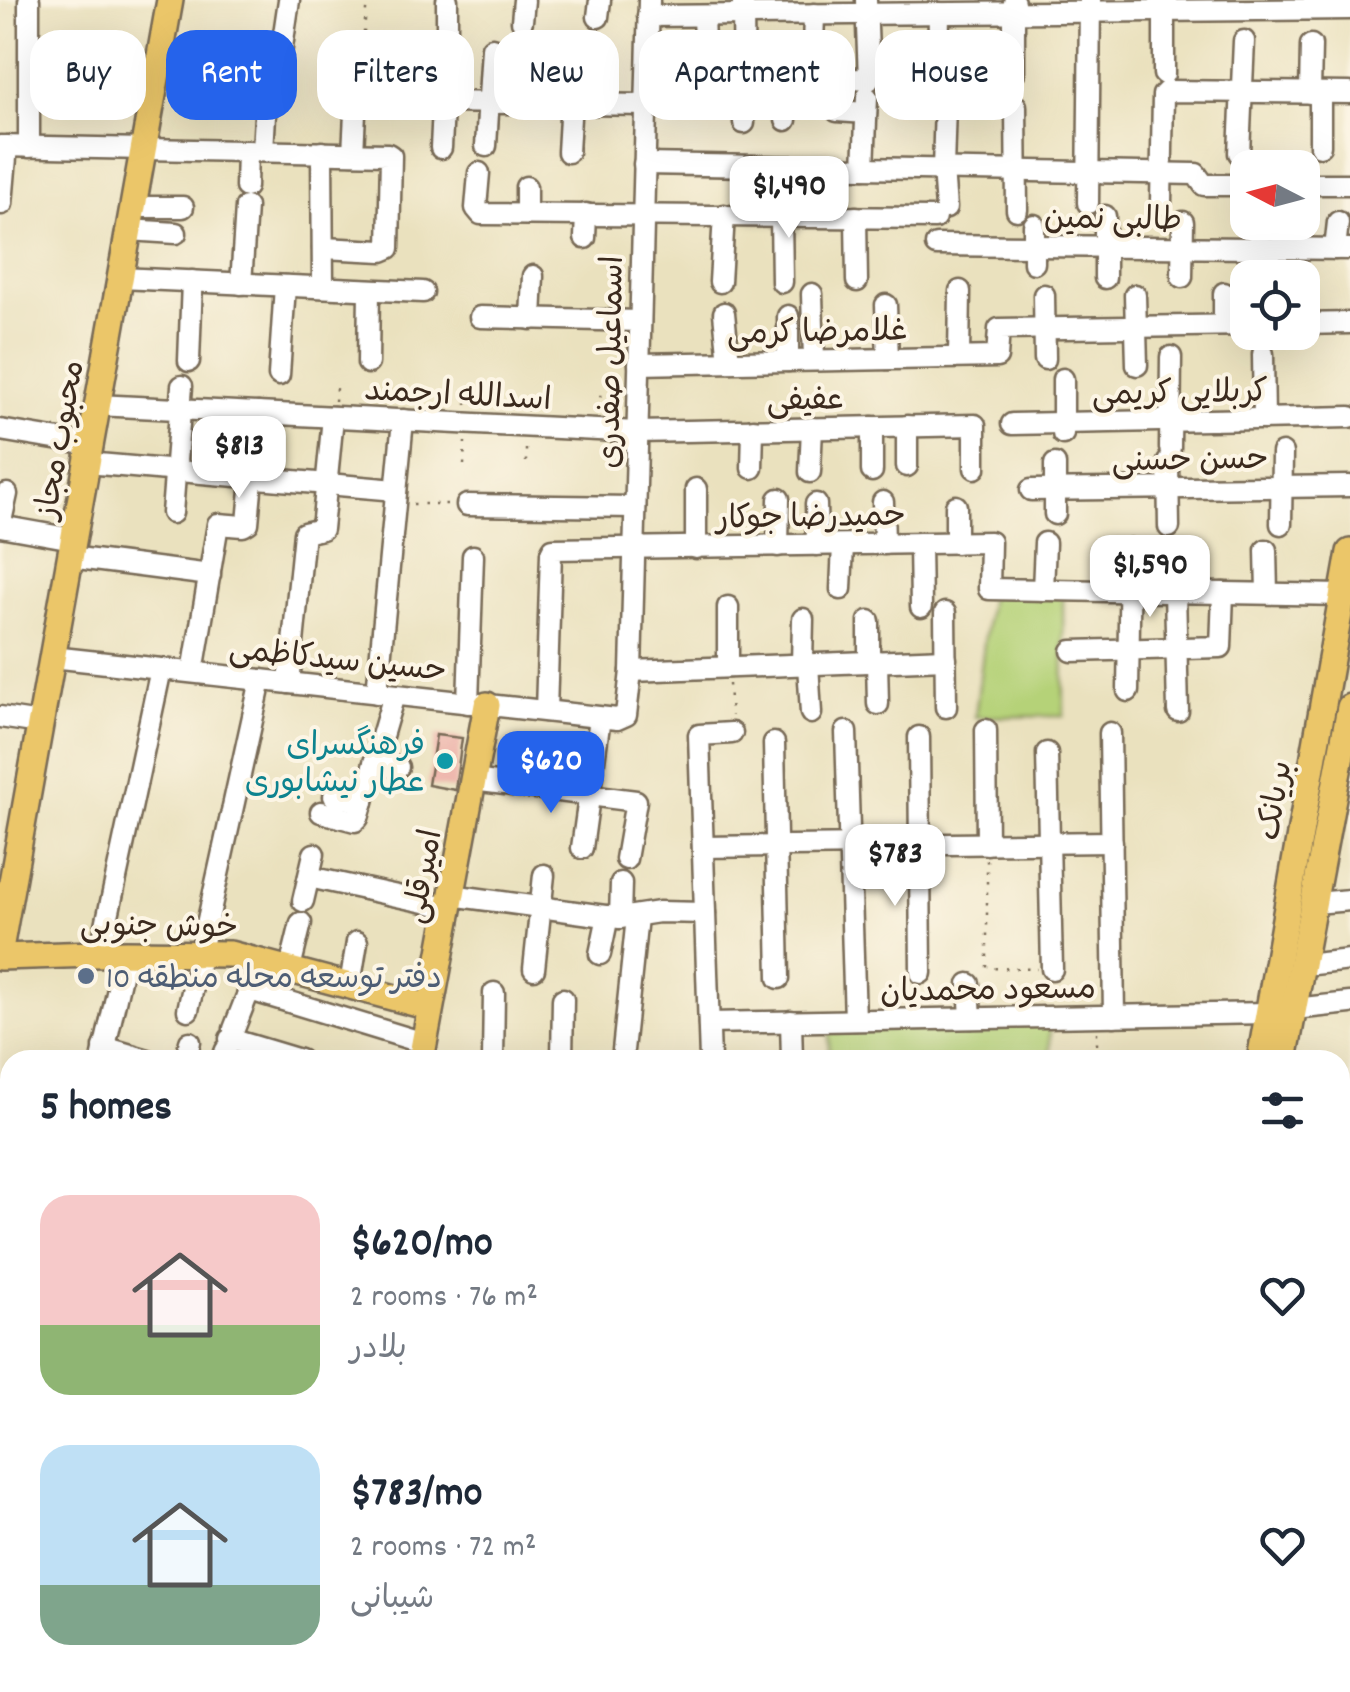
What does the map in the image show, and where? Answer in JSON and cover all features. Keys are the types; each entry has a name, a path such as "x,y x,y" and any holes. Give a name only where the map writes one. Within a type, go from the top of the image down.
{"main road":[{"name":"محبوب مجاز","path":"0,949 7,865 40,723 170,0"},
{"name":"بریانک","path":"1283,1050 1281,1011 1288,899 1350,552"},
{"name":"امیرقلی","path":"422,1050 473,780 478,704"},
{"name":"بریانک","path":"1264,1050 1304,965 1346,749 1350,707"},
{"path":"1288,899 1316,903"},
{"name":"خوش جنوبی","path":"0,957 202,952 262,960 429,1008"}],"street":[{"path":"2,204 28,0"},
{"path":"285,30 290,0"},
{"path":"447,0 447,30"},
{"path":"648,8 743,8 814,14 866,7 939,13 1014,6 1300,5 1350,9"},
{"path":"1090,6 1090,172 1105,247 1105,278"},
{"path":"1164,6 1164,74"},
{"path":"855,79 869,80 866,7"},
{"path":"939,13 939,30"},
{"path":"814,14 814,30"},
{"path":"1240,150 1244,42"},
{"path":"1310,44 1320,146"},
{"path":"486,146 492,48"},
{"path":"1162,204 1165,92 1350,93"},
{"path":"474,102 494,102"},
{"path":"855,107 867,105 864,168"},
{"path":"241,284 246,197 261,120"},
{"path":"353,153 355,120"},
{"path":"441,148 442,120"},
{"path":"568,152 570,120"},
{"name":"اسماعیل صفدری","path":"582,848 589,796 609,718 626,715 629,710 645,120"},
{"path":"479,173 477,212 856,217 941,213 945,120"},
{"path":"1016,120 1017,210"},
{"path":"12,147 391,156 389,248 323,248"},
{"path":"322,152 323,288"},
{"path":"644,164 1196,174 1204,185 1230,185"},
{"path":"1320,184 1350,184"},
{"path":"526,186 526,213"},
{"path":"131,218 183,207"},
{"path":"586,214 586,238"},
{"path":"720,282 724,215"},
{"path":"782,216 782,282"},
{"path":"856,217 857,281"},
{"path":"131,218 176,233"},
{"path":"1182,277 1183,222"},
{"path":"1338,222 1342,249"},
{"path":"1258,240 1258,260"},
{"name":"طالبی نمین","path":"936,245 1342,249"},
{"path":"531,318 532,276"},
{"path":"120,278 423,292"},
{"path":"189,361 192,281"},
{"path":"279,375 285,286"},
{"path":"368,363 369,290"},
{"path":"959,358 960,292"},
{"path":"1224,292 1224,325"},
{"path":"812,294 814,360"},
{"path":"1044,295 1046,360"},
{"path":"1135,295 1137,365"},
{"path":"886,305 888,359"},
{"path":"724,313 729,362"},
{"path":"788,316 788,361"},
{"path":"493,323 531,318 640,321"},
{"path":"1320,324 1350,323"},
{"path":"1043,328 1230,325"},
{"name":"غلامرضا کرمی","path":"639,364 997,357 999,329 1043,328"},
{"path":"1263,354 1264,419"},
{"path":"1169,527 1171,357"},
{"path":"1062,379 1063,429"},
{"path":"172,513 182,386"},
{"name":"اسدالله ارجمند","path":"97,405 637,432"},
{"path":"193,672 218,524 248,523 258,413"},
{"path":"289,683 304,533 322,529 333,417"},
{"name":"کربلایی کریمی","path":"1012,424 1063,429 1170,421 1350,417"},
{"path":"328,804 357,820 374,763 386,694 403,420"},
{"name":"عفیفی","path":"637,432 975,425 974,468"},
{"path":"906,426 908,466"},
{"path":"872,427 872,471"},
{"path":"810,472 812,428"},
{"path":"0,430 88,454 176,471 326,484 396,497"},
{"path":"752,468 753,430"},
{"path":"1281,524 1282,453"},
{"path":"1054,464 1054,514"},
{"name":"حسن حسنی","path":"1031,490 1350,486"},
{"path":"696,490 696,548"},
{"path":"6,494 0,526 72,548 210,575"},
{"path":"778,499 778,546"},
{"path":"884,502 884,544"},
{"path":"816,504 817,546"},
{"path":"467,505 636,507"},
{"path":"956,506 956,542"},
{"name":"حمیدرضا جوکار","path":"546,711 551,550 990,542 988,589 1043,590"},
{"path":"920,543 920,607"},
{"path":"1046,543 1043,590 1343,594"},
{"path":"842,545 842,589"},
{"path":"1128,692 1130,548"},
{"path":"1266,550 1267,594"},
{"path":"474,556 478,704"},
{"path":"1175,592 1178,711"},
{"path":"1072,651 1221,647 1223,593"},
{"path":"728,606 728,667"},
{"path":"946,613 946,707"},
{"path":"802,619 810,713"},
{"path":"869,620 878,704"},
{"name":"حسین سیدکاظمی","path":"52,657 609,718"},
{"path":"631,671 946,659"},
{"path":"103,1050 113,953 161,669"},
{"path":"188,1010 261,680"},
{"path":"0,716 40,723"},
{"path":"986,730 987,844"},
{"path":"709,1050 699,735 732,732"},
{"path":"846,732 854,1020"},
{"path":"1106,1016 1112,842 1110,733"},
{"path":"919,737 921,973"},
{"path":"774,743 779,978"},
{"path":"1047,753 1052,970"},
{"path":"374,763 398,768"},
{"path":"473,780 636,801 626,859"},
{"path":"703,847 1112,842"},
{"path":"303,901 314,854"},
{"path":"534,969 544,874"},
{"path":"309,876 450,901 621,917 659,912 705,913"},
{"path":"622,883 622,1050"},
{"path":"1316,903 1350,900"},
{"path":"600,954 621,917"},
{"path":"290,968 302,923"},
{"path":"350,985 357,942"},
{"path":"255,1050 228,1044 262,960"},
{"path":"1304,965 1350,960"},
{"path":"970,984 971,1018"},
{"path":"250,990 416,1050"},
{"path":"493,1050 494,993"},
{"path":"562,1050 563,999"},
{"name":"مسعود محمدیان","path":"708,1023 1281,1011 1350,1003"},
{"path":"791,1022 792,1050"}],"path":[{"path":"364,30 368,0"},
{"path":"600,396 638,396"},
{"path":"464,466 465,423"},
{"path":"396,497 467,505"},
{"path":"728,667 732,732"},
{"path":"987,844 988,968 1052,970"},
{"path":"1099,1050 1106,1016"}],"green space":[{"path":"990,594 1063,596 1064,716 975,717"},
{"path":"1050,1022 1050,1050 829,1050 829,1032"}],"building":[{"name":"فرهنگسرای عطار نیشابوری","path":"436,735 462,738 455,790 428,785"}],"place":[{"name":"فرهنگسرای عطار نیشابوری","path":"445,761"},
{"name":"دفتر توسعه محله منطقه 10","path":"86,976"}]}
